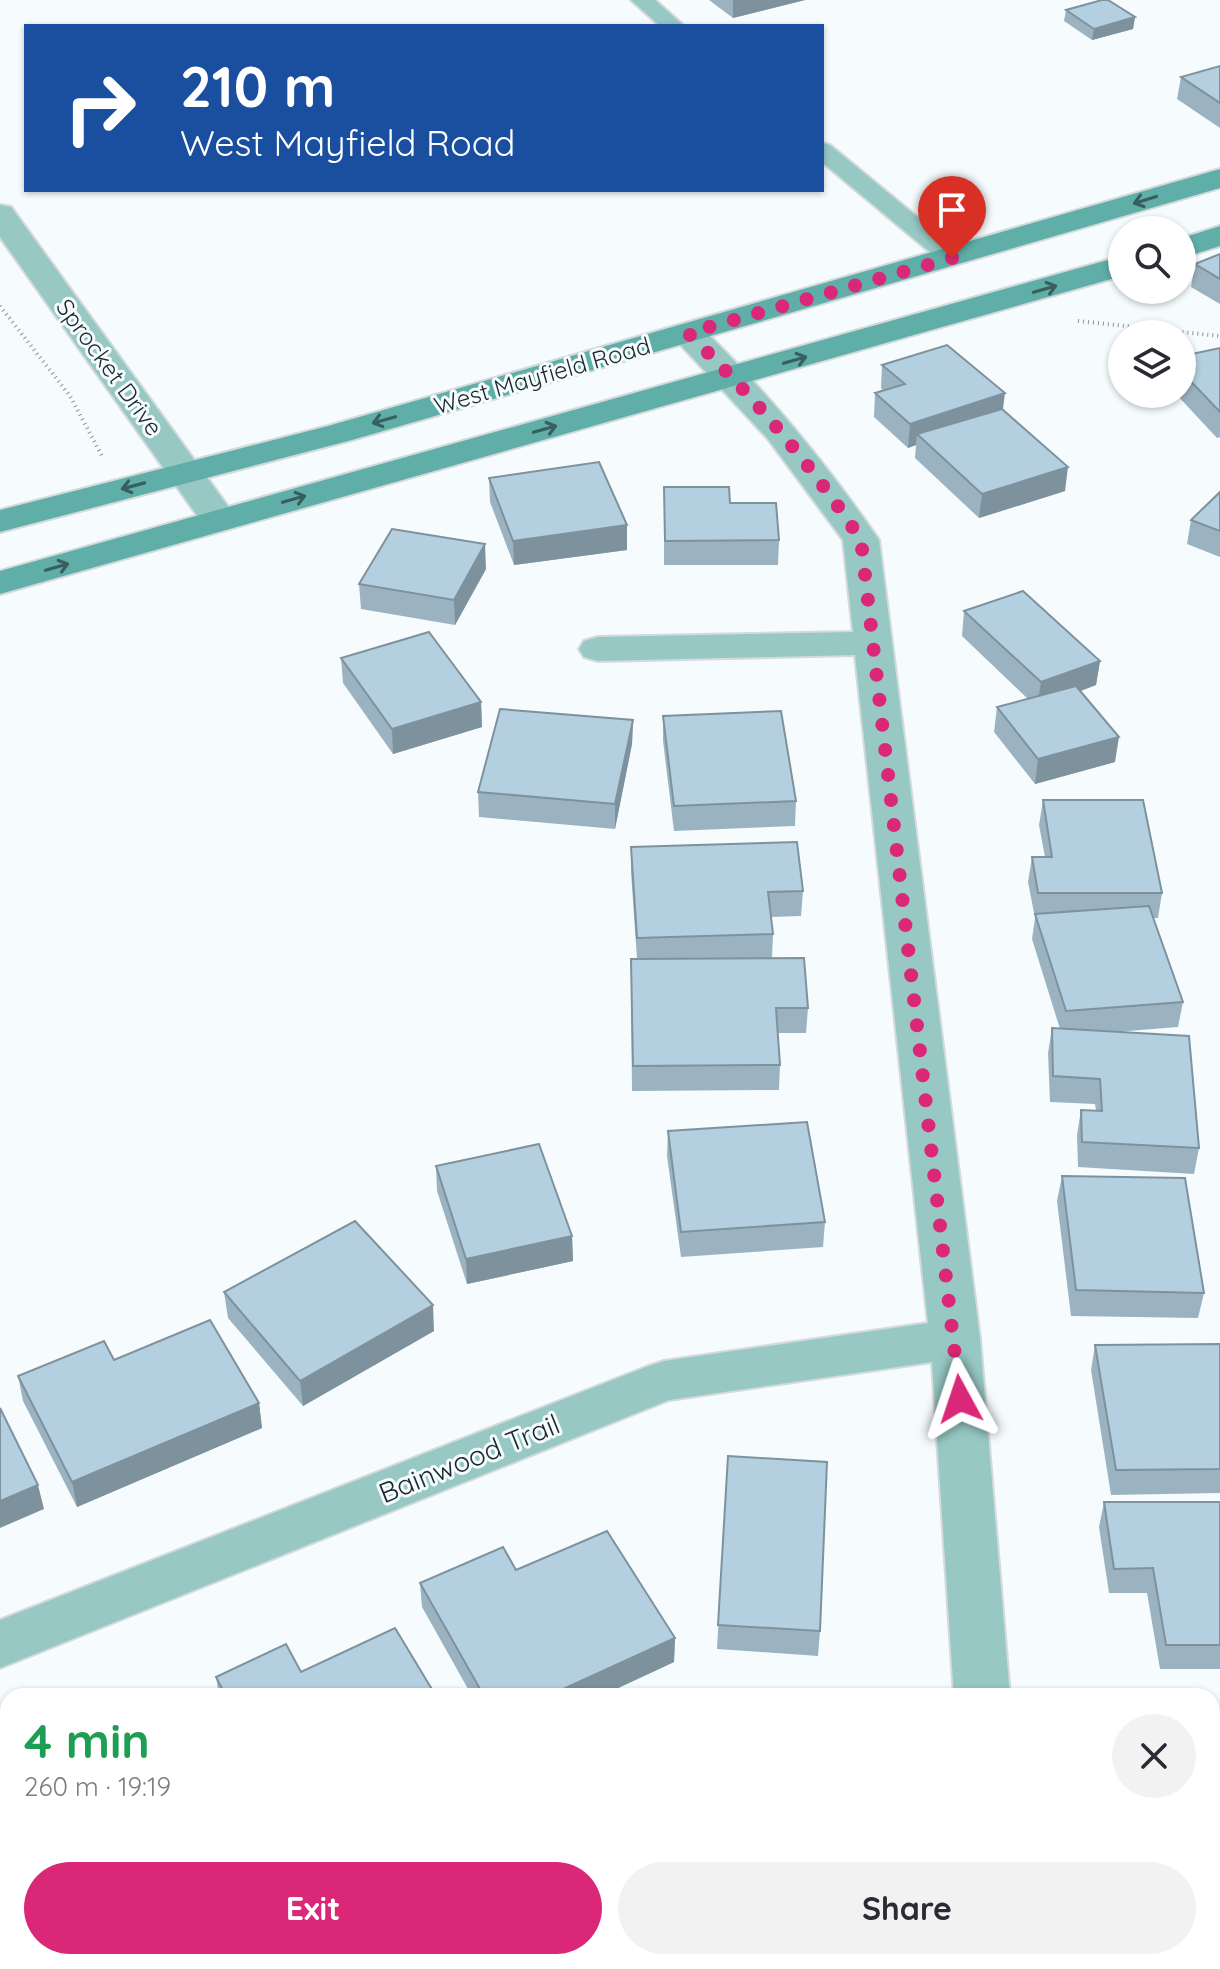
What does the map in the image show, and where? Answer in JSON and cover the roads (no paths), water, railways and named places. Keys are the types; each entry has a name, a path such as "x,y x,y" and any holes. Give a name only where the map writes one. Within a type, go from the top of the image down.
{"main road":[{"name":"West Mayfield Road","path":"0,521 340,433 1220,178"},
{"path":"1196,244 1220,236"},
{"name":"West Mayfield Road","path":"0,583 1108,270"}],"street":[{"name":"Sprocket Drive","path":"0,214 219,520"},
{"path":"688,333 733,377 824,484 861,540 955,1339 981,1688"},
{"path":"598,649 873,643"},
{"name":"Bainwood Trail","path":"0,1644 664,1381 955,1339"}],"lane":[{"path":"642,0 671,24"},
{"path":"824,152 952,258"}]}
